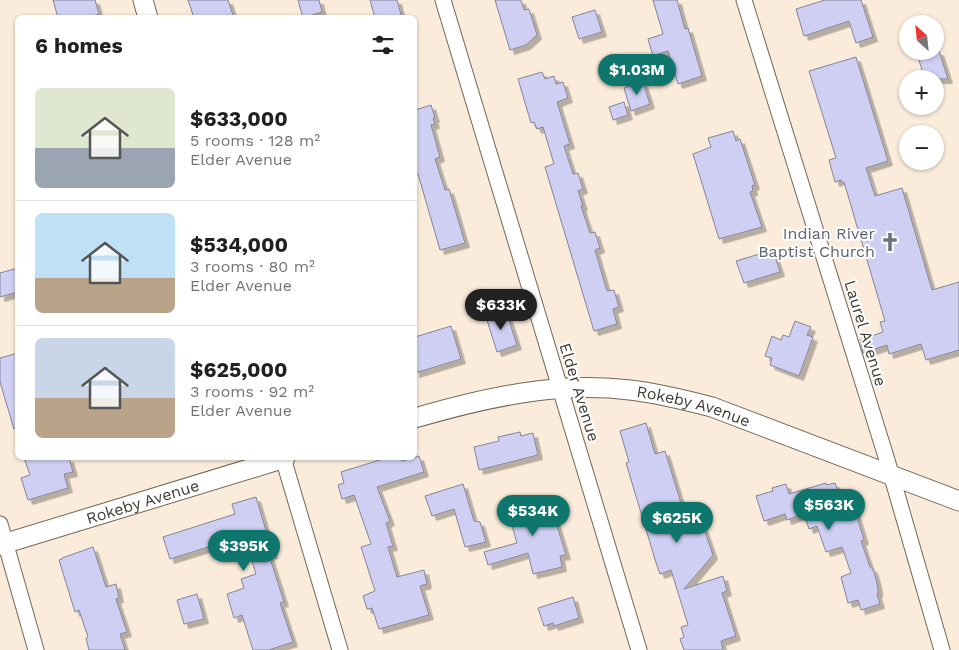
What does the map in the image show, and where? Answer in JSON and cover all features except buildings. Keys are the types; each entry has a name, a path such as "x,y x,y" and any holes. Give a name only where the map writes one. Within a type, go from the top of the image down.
{"street":[{"path":"143,0 147,15"},
{"name":"Elder Avenue","path":"443,0 639,650"},
{"name":"Laurel Avenue","path":"744,0 892,476 942,650"},
{"name":"Rokeby Avenue","path":"417,417 471,403 518,394 561,389 596,388 629,390 678,398 712,407 959,501"},
{"name":"Rokeby Avenue","path":"3,544 277,460"},
{"path":"285,460 340,650"},
{"path":"0,524 3,544 36,650"}],"place":[{"name":"Indian River Baptist Church","path":"890,242"}]}
